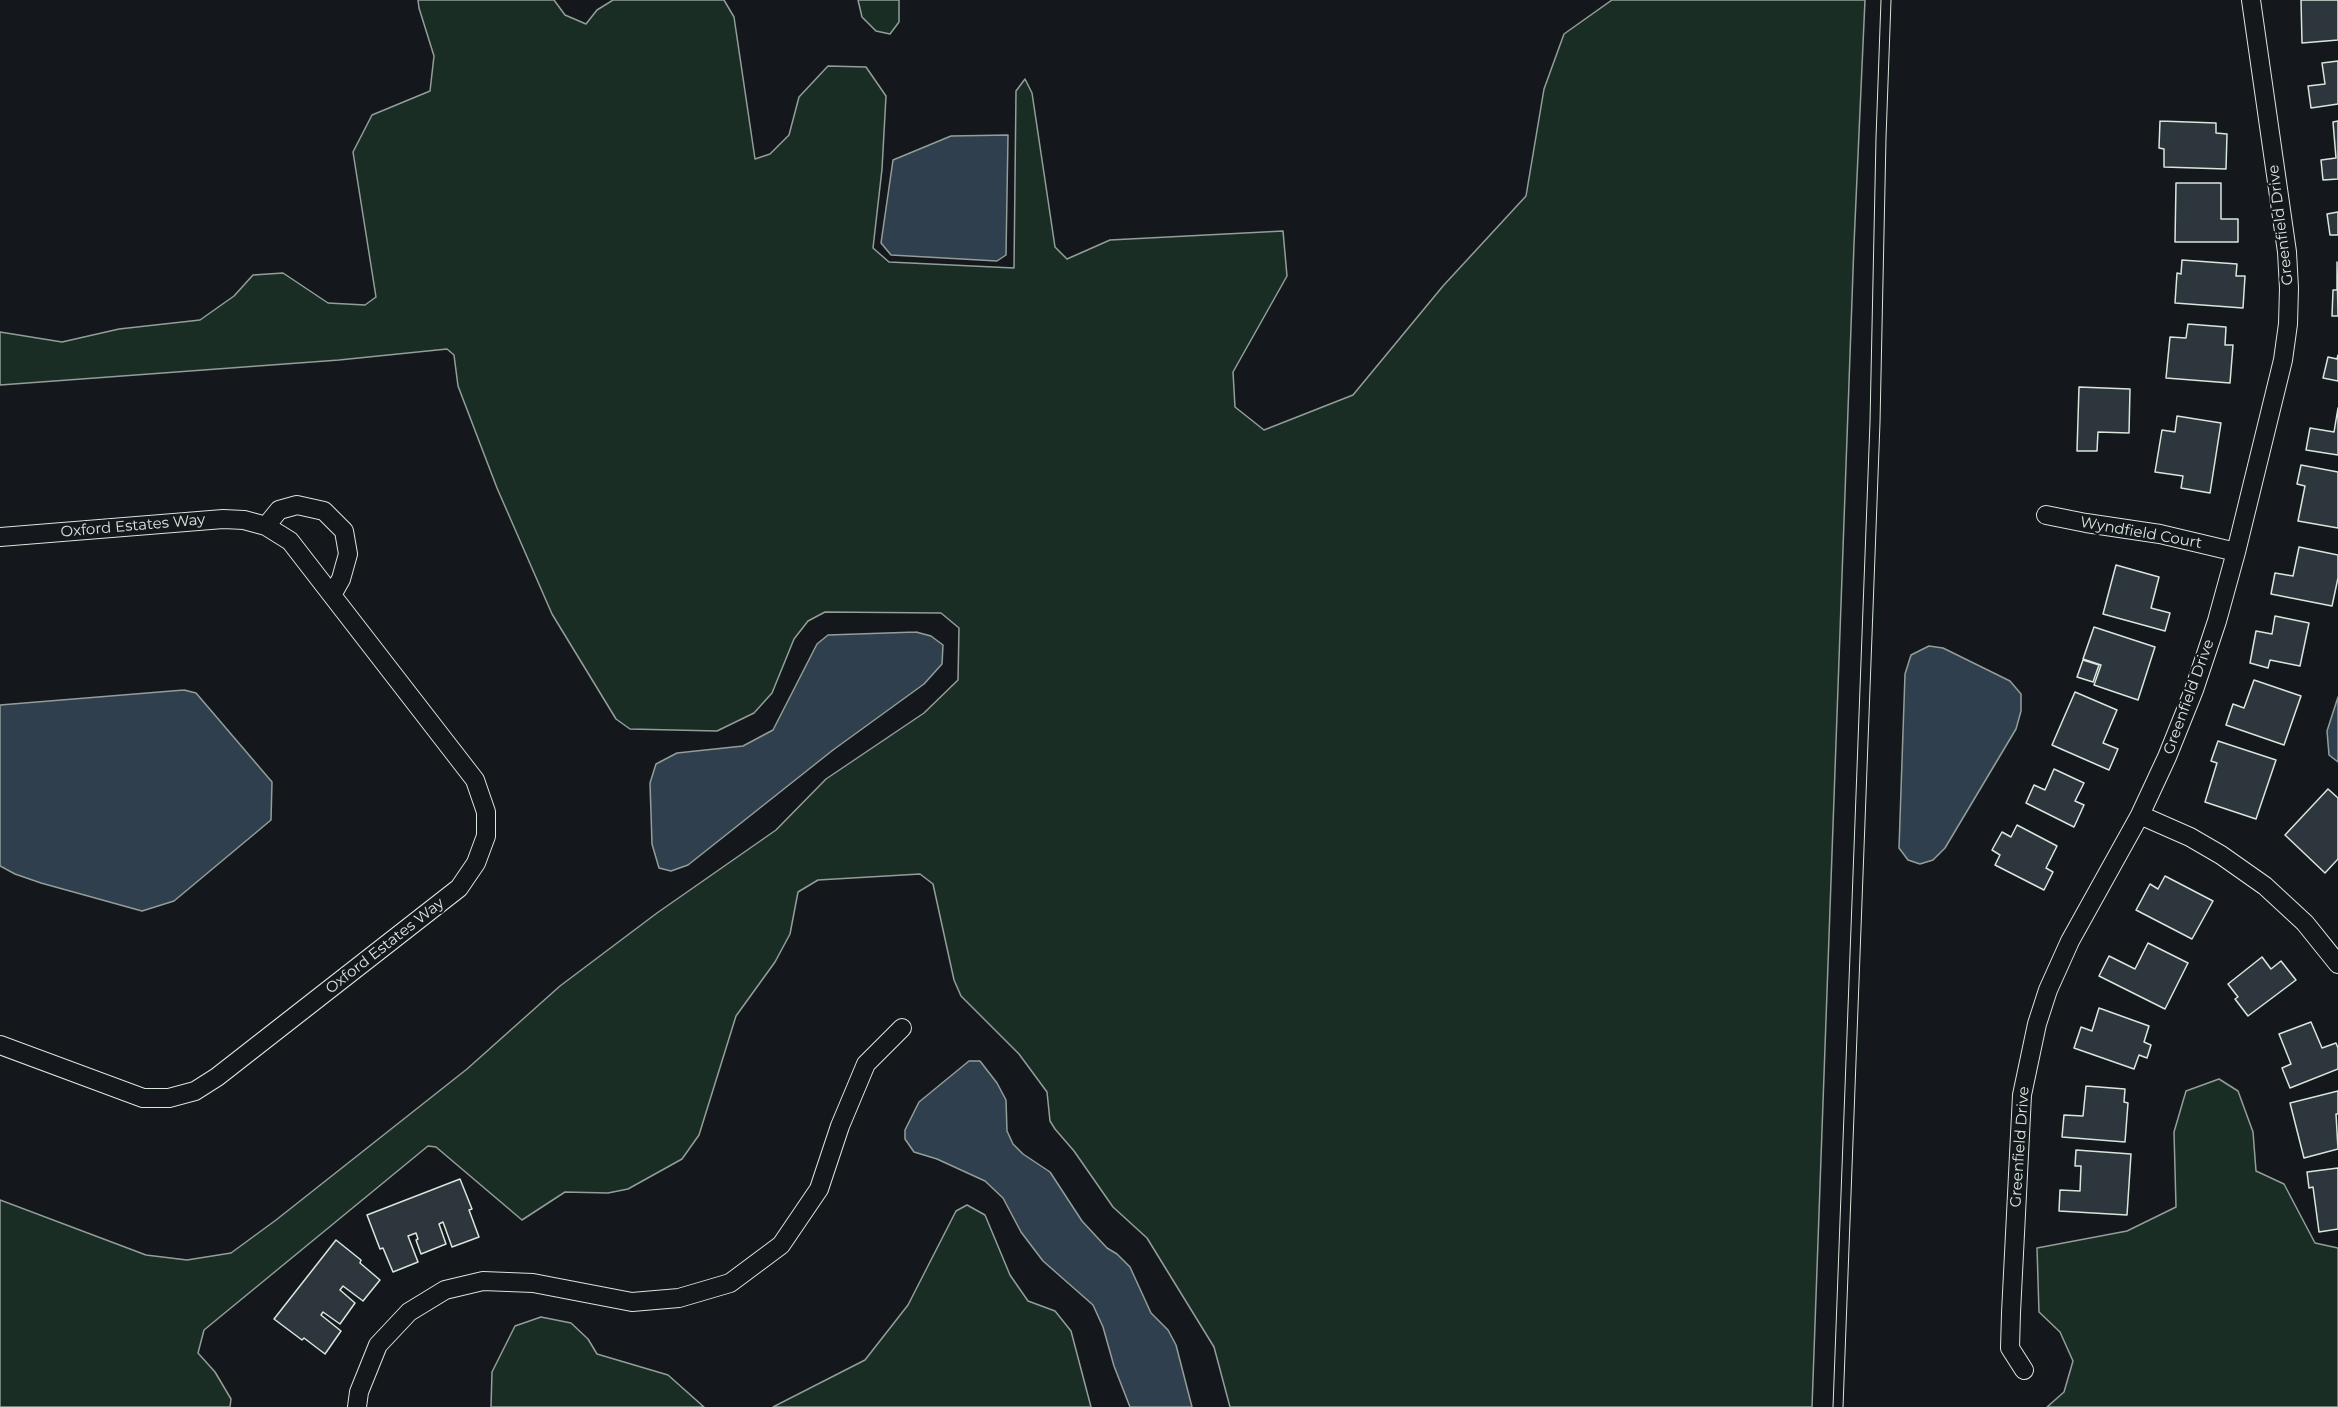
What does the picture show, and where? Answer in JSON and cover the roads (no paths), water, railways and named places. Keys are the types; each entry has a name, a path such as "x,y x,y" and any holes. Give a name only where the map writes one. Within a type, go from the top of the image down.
{"street":[{"name":"Greenfield Drive","path":"2024,1370 2010,1348 2010,1313 2022,1095 2028,1059 2048,990 2066,951 2140,814 2167,757 2194,690 2217,621 2236,552 2283,360 2288,324 2287,252 2250,0"},
{"path":"266,526 279,510 297,505 324,511 344,531 348,554 341,579 332,595"},
{"name":"Wyndfield Court","path":"2046,515 2160,534 2236,552"},
{"name":"Oxford Estates Way","path":"0,537 224,519 244,520 266,526 290,541 475,780 486,812 486,836 476,862 459,888 217,1077 195,1091 169,1098 143,1098 0,1045"},
{"path":"2140,814 2190,837 2221,855 2265,886 2305,923 2338,964"},
{"path":"357,1407 359,1392 378,1345 409,1312 445,1290 483,1281 533,1283 632,1302 679,1298 730,1283 782,1245 819,1189 840,1126 866,1064 902,1028"}],"lane":[{"path":"1838,1407 1875,422 1886,0"}],"water":[{"path":"1008,135 1006,255 997,261 891,255 881,243 893,160 951,136"},
{"path":"916,632 931,636 943,645 942,664 924,684 833,750 688,865 671,871 659,868 652,844 650,783 656,764 677,753 743,746 773,730 817,644 828,635"},
{"path":"1929,646 1943,648 2010,681 2021,694 2021,711 2016,729 1945,848 1933,860 1920,864 1908,860 1899,848 1905,674 1911,655"},
{"path":"184,690 196,693 272,782 271,820 174,901 142,911 41,883 0,866 0,705"},
{"path":"2338,697 2338,762 2329,755 2327,731"},
{"path":"969,1061 980,1061 997,1083 1006,1100 1007,1131 1013,1144 1023,1154 1050,1172 1082,1221 1107,1248 1130,1267 1151,1313 1168,1330 1176,1345 1192,1407 1130,1407 1114,1366 1103,1327 1093,1305 1043,1261 1021,1232 1003,1198 985,1181 937,1159 914,1152 905,1139 905,1130 919,1102"}]}
